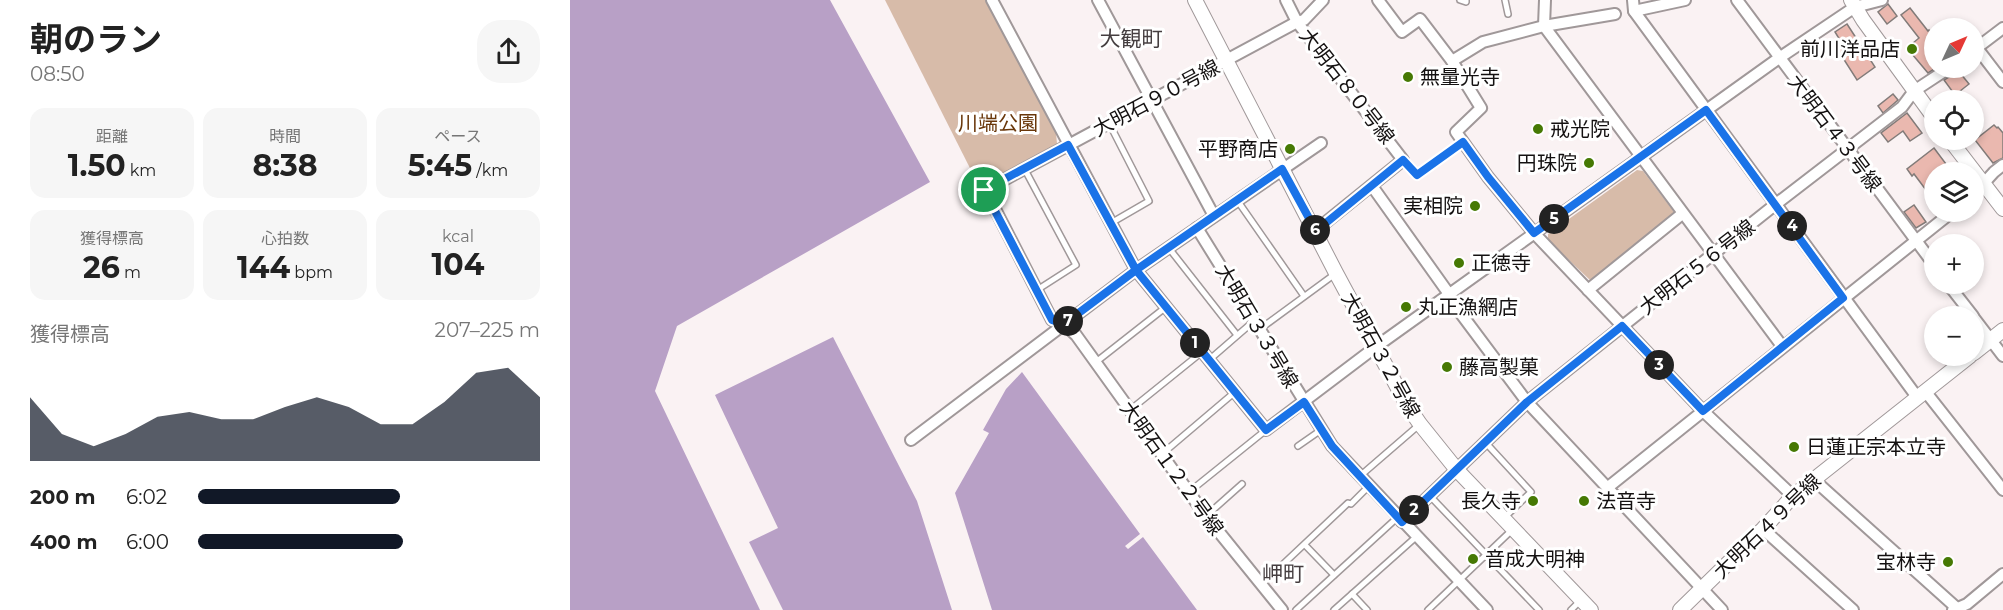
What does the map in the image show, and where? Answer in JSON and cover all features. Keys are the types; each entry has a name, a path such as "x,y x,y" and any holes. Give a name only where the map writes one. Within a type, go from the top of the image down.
{"street":[{"path":"992,0 1136,270 1266,430 1377,346 1853,4 1881,0"},
{"path":"1098,0 1214,216"},
{"name":"大明石３２号線","path":"1195,0 1407,405 1456,470 1586,605"},
{"name":"大明石８０号線","path":"1286,0 1297,22 1403,160"},
{"name":"大明石９０号線","path":"984,190 1304,20 1323,0"},
{"path":"1378,0 1401,32 1420,19 1452,61 1481,108 1456,132 1488,177 1534,233 1703,411 1793,496"},
{"path":"1545,0 1544,27 1782,346"},
{"path":"1685,0 1633,5 1706,110 1843,298 2003,490"},
{"name":"大明石４３号線","path":"1737,0 1924,251"},
{"path":"1853,4 1924,104"},
{"path":"1452,61 1483,42 1544,27 1615,14"},
{"path":"1984,43 2003,28"},
{"path":"1984,59 2003,82"},
{"name":"大明石５６号線","path":"1400,519 1430,496 1527,402 1902,107 1914,91 1934,78"},
{"path":"911,440 1136,270 1321,143"},
{"path":"1316,231 1403,160"},
{"path":"1984,184 2003,165"},
{"name":"大明石１２２号線","path":"976,174 1052,320 1064,324 1076,335 1188,492 1282,610"},
{"path":"1372,186 1449,294 1453,303 1527,402 1722,610"},
{"path":"1984,193 2003,209"},
{"path":"1588,290 1682,214"},
{"path":"1607,488 1939,222"},
{"name":"大明石３３号線","path":"1197,228 1332,446 1487,610"},
{"path":"1956,294 1965,306"},
{"path":"1984,344 2003,330"},
{"path":"1984,332 2003,356"},
{"name":"大明石４９号線","path":"1680,610 1763,529 1793,496 1957,366"},
{"path":"1813,479 1956,609 1967,604 2003,574"},
{"path":"1763,529 1853,610"}],"lane":[{"path":"1460,0 1466,2 1466,0"},
{"path":"1505,0 1508,14"},
{"path":"1109,123 1149,201 1111,223"},
{"name":"大明石８０号線","path":"1403,160 1417,175 1463,142"},
{"path":"1024,168 1076,265 1037,290"},
{"path":"1237,200 1304,296"},
{"path":"1168,247 1238,335"},
{"path":"1130,410 1206,356 1304,296 1336,273"},
{"path":"1096,362 1166,307"},
{"path":"1161,454 1235,392"},
{"path":"1360,476 1420,424"},
{"path":"1188,492 1266,430"},
{"path":"1298,446 1321,430"},
{"path":"1428,610 1486,554 1531,492 1485,442"},
{"path":"1206,516 1242,484"},
{"path":"1261,585 1369,486"},
{"path":"1430,496 1539,610"},
{"path":"1296,610 1400,519"},
{"path":"1334,610 1416,537"},
{"path":"1305,544 1334,575"},
{"path":"1352,594 1366,610"},
{"path":"1571,610 1586,605"}],"green space":[{"name":"川端公園","path":"885,0 986,0 1056,133 1057,144 1001,175 977,182"},
{"path":"1637,170 1643,171 1674,212 1591,281 1548,240 1548,234"}],"shaded area":[{"path":"570,0 830,0 930,182 677,326 655,391 760,610 570,610"},
{"path":"833,337 917,501 952,610 783,610 749,542 778,528 715,395"},
{"path":"1022,372 1140,534 1125,546 1128,549 1143,537 1197,610 992,610 955,493 989,433 983,430 1006,389"}],"building":[{"path":"1888,4 1897,16 1887,24 1878,12"},
{"path":"1910,8 1924,26 1924,68 1907,48 1919,38 1901,15"},
{"path":"1847,24 1875,67 1857,80 1834,44 1840,40 1835,32"},
{"path":"1964,78 1969,84 1961,90 1951,90 1944,80"},
{"path":"1893,94 1898,100 1883,113 1878,106"},
{"path":"1907,113 1922,133 1910,141 1903,131 1888,142 1881,133"},
{"path":"1994,125 2003,133 2003,158 1993,163 1983,150 1984,133"},
{"path":"1931,150 1936,150 1944,162 1924,162 1924,187 1907,169"},
{"path":"1914,205 1926,222 1916,228 1904,212"}],"place":[{"name":"前川洋品店","path":"1912,49"},
{"name":"無量光寺","path":"1408,77"},
{"name":"戒光院","path":"1538,129"},
{"name":"平野商店","path":"1290,149"},
{"name":"円珠院","path":"1589,163"},
{"name":"実相院","path":"1475,206"},
{"name":"正徳寺","path":"1459,263"},
{"name":"丸正漁網店","path":"1406,307"},
{"name":"藤高製菓","path":"1447,367"},
{"name":"日蓮正宗本立寺","path":"1794,447"},
{"name":"長久寺","path":"1533,501"},
{"name":"法音寺","path":"1584,501"},
{"name":"音成大明神","path":"1473,559"},
{"name":"宝林寺","path":"1948,562"}],"district":[{"name":"大観町","path":"1131,39"},
{"name":"岬町","path":"1283,574"}],"route":[{"path":"984,190 1052,320 1064,324 1136,270 1282,169 1316,231 1403,160 1417,175 1463,142 1488,177 1534,233 1706,110 1843,298 1703,411 1622,326 1527,402 1402,522 1332,446 1304,402 1266,430 1136,270 1068,145 984,190"}]}
